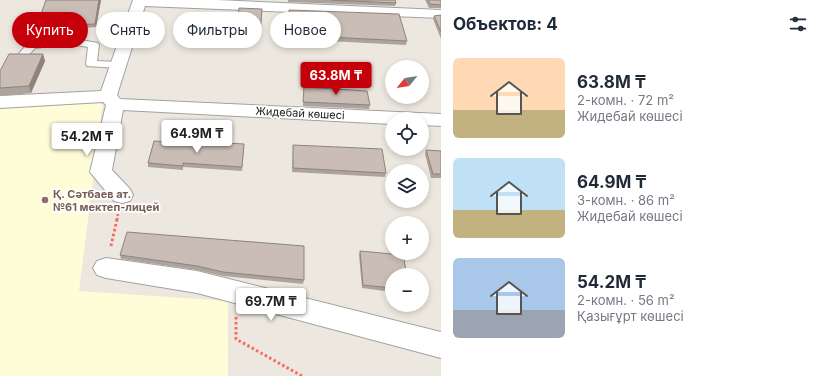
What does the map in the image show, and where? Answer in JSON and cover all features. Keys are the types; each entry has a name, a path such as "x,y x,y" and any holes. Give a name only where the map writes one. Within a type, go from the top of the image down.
{"street":[{"path":"122,195 101,172 111,100 118,65 140,1 441,14"},
{"name":"Жидебай көшесі","path":"0,102 111,100 385,117"},
{"path":"429,119 441,120"},
{"path":"106,268 197,282 441,345"}],"lane":[{"path":"22,56 32,45 69,41 94,45 91,64 118,65"}],"path":[{"path":"106,268 122,195"},
{"path":"234,292 236,339 302,376"}],"shaded area":[{"name":"Қ. Сәтбаев ат. №61 мектеп-лицей","path":"103,100 79,291 228,301 228,376 0,376 0,108"}],"building":[{"path":"46,0 99,0 95,24 88,24 88,12 42,12"},
{"path":"331,0 395,0 396,3"},
{"path":"428,0 441,0 441,5 430,4"},
{"path":"239,8 262,9 262,12 239,12"},
{"path":"289,10 399,14 407,41 341,38 341,12 289,12"},
{"path":"441,15 441,32 434,16"},
{"path":"9,54 43,54 29,86 0,88 0,71"},
{"path":"304,87 367,91 370,105 303,102"},
{"path":"154,141 244,144 242,167 183,163 183,166 148,163"},
{"path":"293,145 382,149 385,173 293,168"},
{"path":"429,150 441,151 441,174 433,174 428,156 429,156"},
{"path":"127,232 304,246 304,280 223,272 197,266 120,255"},
{"path":"360,251 385,253 385,260 404,260 406,268 385,268 385,287 363,285"}],"place":[{"name":"Қ. Сәтбаев ат. №61 мектеп-лицей","path":"45,200"}]}
